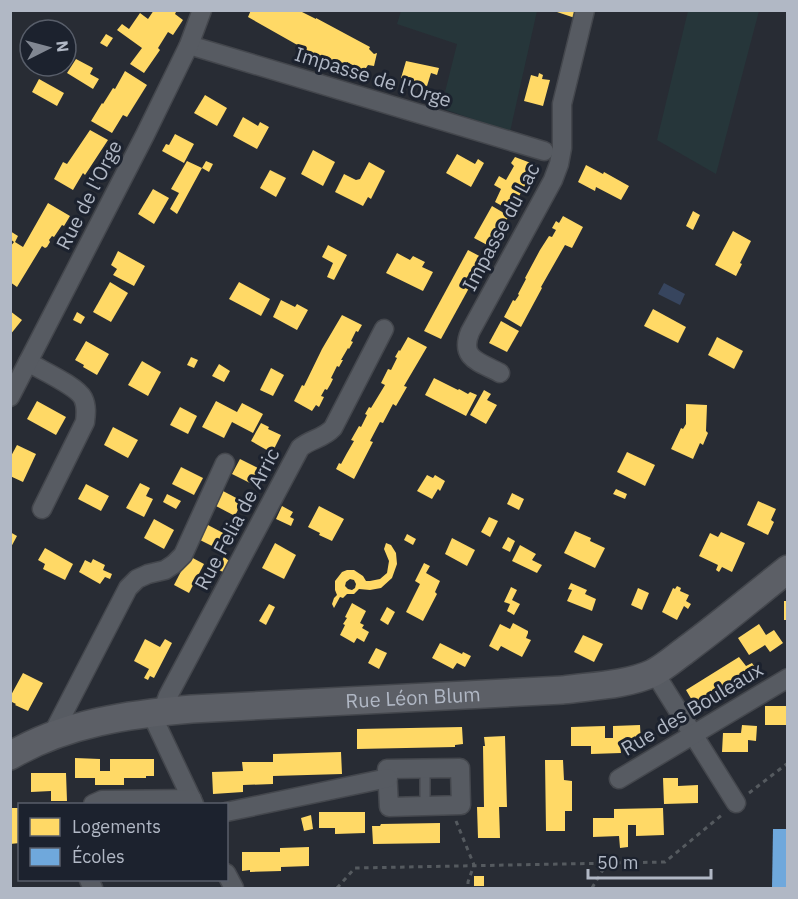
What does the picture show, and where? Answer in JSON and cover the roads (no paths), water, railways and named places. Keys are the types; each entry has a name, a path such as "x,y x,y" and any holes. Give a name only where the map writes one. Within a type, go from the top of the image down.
{"main road":[{"name":"Rue Léon Blum","path":"10,756 52,735 94,723 157,712 563,690 610,684 654,672 788,570"}],"street":[{"name":"Rue de l'Orge","path":"10,397 145,135 189,45 202,10"},
{"name":"Impasse du Lac","path":"500,373 473,359 468,354 466,340 554,180 562,148 562,104 585,10"},
{"name":"Impasse de l'Orge","path":"189,45 544,151"},
{"name":"Rue Felia de Arric","path":"157,712 168,696 300,448 327,434 333,428 384,329"},
{"path":"28,362 77,390 86,410 85,422 42,509"},
{"path":"52,735 128,588 137,579 165,570 183,555 225,464"},
{"path":"654,672 736,803"},
{"name":"Rue des Bouleaux","path":"619,779 788,678"},
{"path":"96,803 102,801 193,802 157,712"},
{"path":"460,768 461,805 389,807 387,770 425,769 460,768"},
{"path":"228,812 388,778"}],"lane":[{"path":"425,769 425,806"}],"water":[{"path":"664,283 685,294 680,305 658,294"}]}
